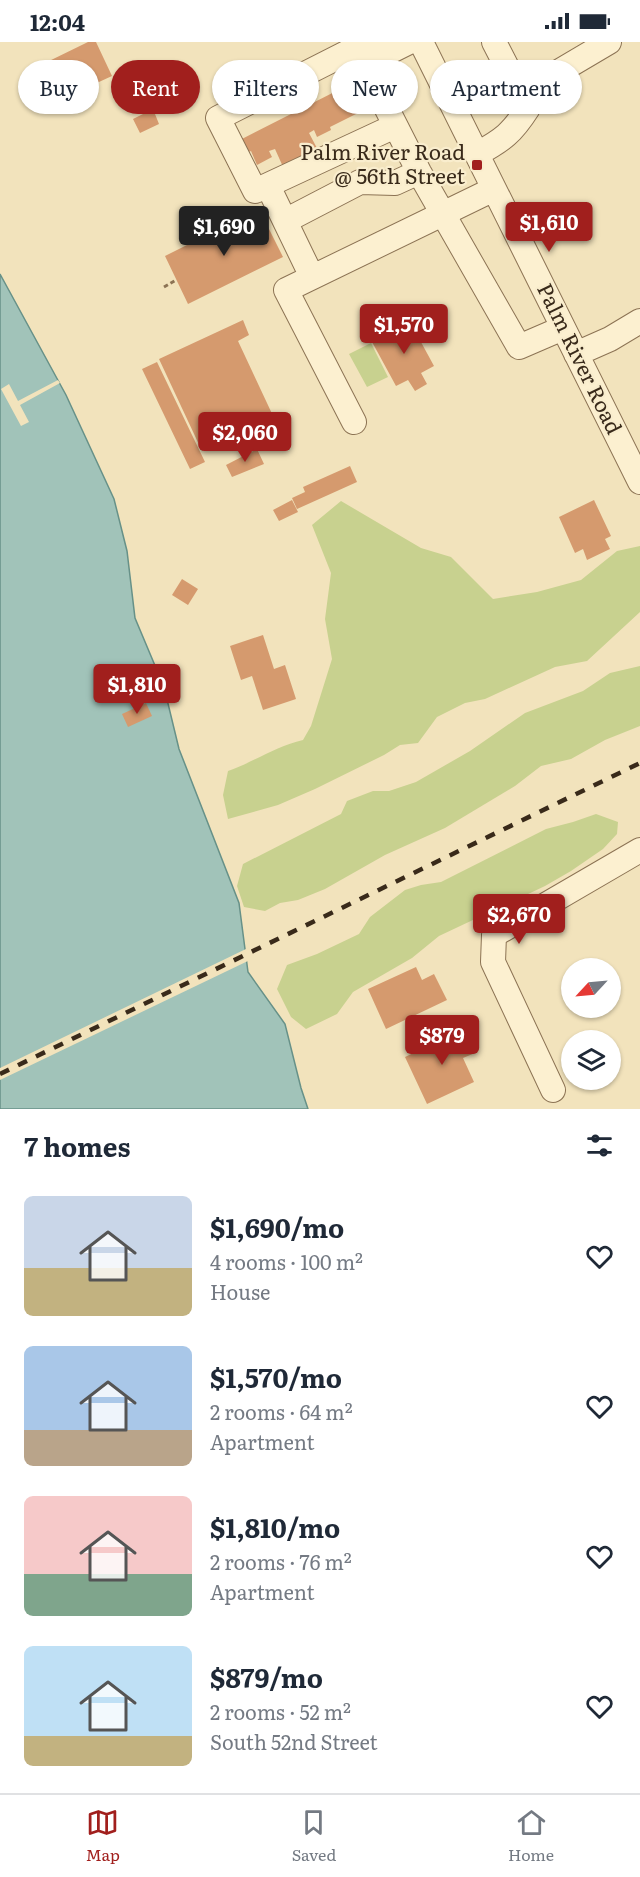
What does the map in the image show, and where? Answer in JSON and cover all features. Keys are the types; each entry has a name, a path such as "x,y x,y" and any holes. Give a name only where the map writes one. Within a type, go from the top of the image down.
{"street":[{"path":"395,126 255,191 218,118 356,48 393,50 409,42"},
{"name":"Palm River Road","path":"421,42 576,354 634,455 640,482"},
{"path":"494,42 503,60"},
{"path":"579,60 609,42"},
{"path":"356,48 419,172 519,347 563,328"},
{"path":"477,154 497,144 514,130 524,114"},
{"path":"285,221 360,182 395,183 419,172"},
{"path":"268,186 312,277"},
{"path":"354,422 286,290 494,189"},
{"path":"576,354 610,339 640,321"},
{"path":"553,1090 493,962 494,935 640,850"}],"path":[{"path":"164,286 176,280"}],"green space":[{"path":"371,343 388,377 367,387 349,354"},
{"path":"341,501 421,548 451,557 493,599 537,592 581,580 617,551 640,546 640,612 587,661 555,667 485,699 465,703 437,717 418,743 400,745 315,789 278,805 228,819 223,795 228,771 303,740 311,726 332,659 325,619 331,573 312,525"},
{"path":"640,666 640,726 605,740 571,759 541,766 515,786 445,828 385,855 325,889 298,900 280,903 265,911 244,907 237,886 243,864 341,814 347,801 373,791 389,791 416,782 470,751 525,713 583,691 610,673"},
{"path":"596,814 618,822 617,834 603,849 571,871 545,886 439,936 412,958 353,992 337,1014 306,1029 291,1017 277,989 287,965 359,934 370,917 405,890 441,882 546,829"}],"water":[{"path":"0,274 66,395 114,499 127,551 135,618 164,687 179,749 239,903 248,972 285,1024 308,1109 0,1109"}],"pier":[{"path":"58,380 60,383 20,405 29,422 21,426 1,389 9,384 18,401"},
{"path":"248,948 250,960 0,1080 0,1068"}],"building":[{"path":"88,42 96,42 111,76 99,82 99,60 51,60"},
{"path":"331,94 331,114 356,114 330,127 331,130 317,137 314,130 309,133 319,152 284,169 275,149 269,151 272,157 257,165 251,151 244,154 238,141 291,114 319,114 319,100"},
{"path":"143,114 155,114 159,124 140,133 133,119"},
{"path":"259,209 283,257 188,304 165,256"},
{"path":"243,320 249,335 238,341 274,418 202,451 159,359"},
{"path":"409,320 434,366 421,373 427,384 415,391 408,380 396,386 371,340"},
{"path":"157,362 205,462 190,469 142,369"},
{"path":"257,449 264,464 232,477 226,465"},
{"path":"350,466 357,482 297,509 292,498 305,492 303,487"},
{"path":"292,500 298,512 279,521 273,510"},
{"path":"594,500 611,536 605,539 610,549 587,560 583,549 575,553 559,517"},
{"path":"182,579 198,589 188,605 172,595"},
{"path":"263,635 274,669 285,665 296,699 263,710 252,676 241,680 230,646"},
{"path":"146,703 152,716 128,727 122,714"},
{"path":"416,967 422,980 434,974 447,1000 386,1029 368,989"},
{"path":"464,1029 475,1053 463,1058 474,1082 427,1104 405,1057"}],"railway":[{"path":"0,1074 640,763"}],"place":[{"name":"Palm River Road @ 56th Street","path":"477,165"}]}
